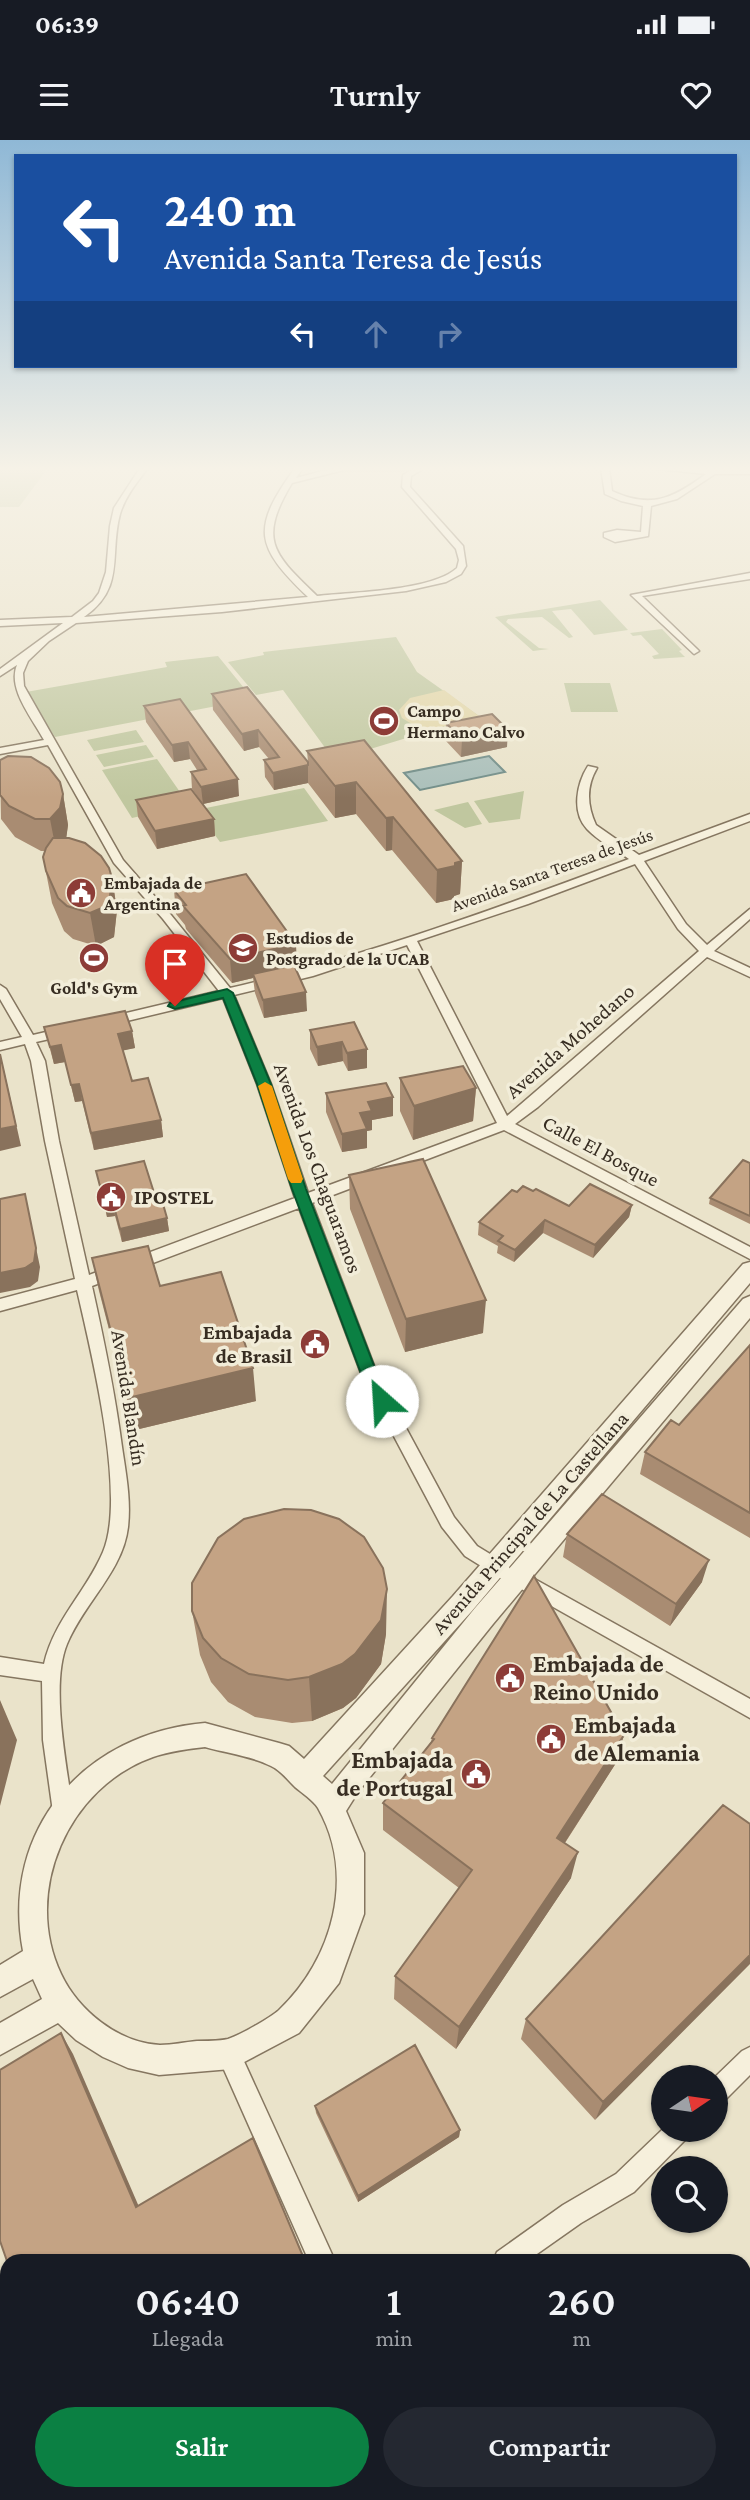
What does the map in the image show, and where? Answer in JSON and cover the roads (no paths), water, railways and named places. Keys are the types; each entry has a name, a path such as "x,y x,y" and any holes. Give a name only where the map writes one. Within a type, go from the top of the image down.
{"street":[{"path":"0,675 94,605 110,578"},
{"path":"297,578 315,599"},
{"path":"0,623 71,620 315,599 436,582 446,578"},
{"path":"694,651 635,595 737,578"},
{"path":"0,675 16,676 20,665 34,650"},
{"name":"Avenida Los Chaguaramos","path":"16,676 49,741 118,861 167,917 227,993 264,1084 370,1376 407,1450 448,1522 471,1551 493,1566 519,1578 750,1709"},
{"path":"0,751 49,741"},
{"path":"592,768 584,780 582,792 591,827 636,858 682,926 707,950 725,963 750,973"},
{"name":"Avenida Santa Teresa de Jesús","path":"0,1046 309,973 524,902 750,817"},
{"name":"Avenida Mohedano","path":"0,1305 86,1282 505,1125 533,1104 750,913"},
{"path":"410,939 505,1125"},
{"name":"Avenida Blandín","path":"0,989 29,1039 38,1061 52,1141 86,1282 110,1417 120,1493 119,1528 111,1555 58,1642 51,1674 53,1740 63,1812"},
{"name":"Calle El Bosque","path":"505,1125 750,1254"},
{"name":"Avenida Principal de La Castellana","path":"307,1775 493,1566 750,1269"},
{"name":"Avenida Principal de La Castellana","path":"333,1807 348,1783 484,1616 750,1304"},
{"path":"0,1666 51,1674"},
{"path":"205,1735 249,1741 289,1760 307,1775 333,1807 343,1828 353,1874 349,1923 341,1948 323,1982 297,2013 276,2030 229,2054 174,2062 135,2055 100,2039 62,2004 48,1983 38,1959 31,1908 34,1883 40,1858 63,1812 96,1776 136,1750 182,1737 205,1735"},
{"path":"0,1982 38,1959"},
{"path":"0,2040 62,2004"},
{"path":"229,2054 319,2254"},
{"path":"728,2081 750,2059"},
{"path":"516,2254 572,2214 625,2183 667,2142"}],"water":[{"path":"489,756 505,772 420,790 404,773"}],"place":[{"name":"Campo Hermano Calvo","path":"384,721"},
{"name":"Embajada de Argentina","path":"81,893"},
{"name":"Estudios de Postgrado de la UCAB","path":"243,948"},
{"name":"Gold's Gym","path":"94,958"},
{"name":"IPOSTEL","path":"111,1197"},
{"name":"Embajada de Brasil","path":"315,1344"},
{"name":"Embajada de Reino Unido","path":"510,1678"},
{"name":"Embajada de Alemania","path":"551,1739"},
{"name":"Embajada de Portugal","path":"476,1774"}]}
